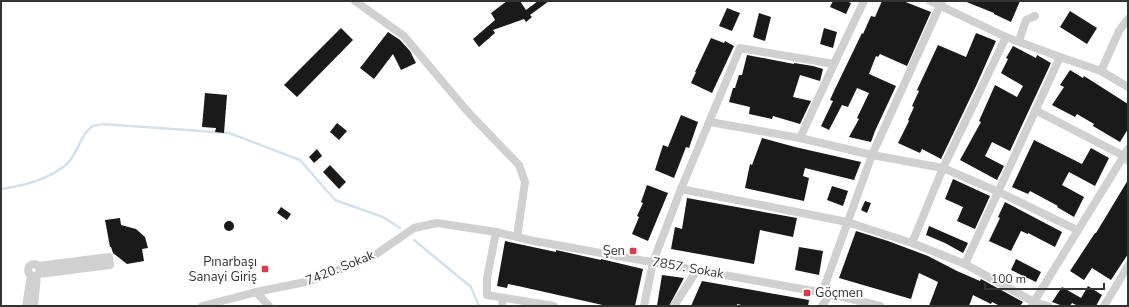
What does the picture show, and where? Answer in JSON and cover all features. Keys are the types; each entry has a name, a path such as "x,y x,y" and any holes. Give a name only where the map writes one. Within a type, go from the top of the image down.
{"street":[{"path":"355,1 404,36 468,112 519,165 525,182 517,237"},
{"path":"800,138 864,1"},
{"path":"930,1 941,3 1006,37 1101,71 1128,87"},
{"path":"822,306 847,222 872,155 941,3"},
{"path":"1019,41 1026,20 1035,16"},
{"path":"1101,71 1119,31 1128,19"},
{"path":"912,243 943,168 1006,37"},
{"path":"644,306 653,262 681,189 740,48 834,64"},
{"path":"965,264 1060,57"},
{"path":"1033,304 1077,230 1127,155 1035,110"},
{"path":"710,122 800,138 872,155 943,168 999,192 1077,230"},
{"path":"681,189 847,222 912,243 965,264 1033,304 1048,306"},
{"name":"7420. Sokak","path":"202,306 256,292 310,281 372,257 414,228 437,223 496,232"},
{"path":"496,232 487,278 487,295 503,302 554,306"},
{"name":"7857. Sokak","path":"496,232 534,241 826,293 880,306"},
{"path":"36,273 76,265"},
{"path":"1104,306 1128,266"},
{"path":"674,306 697,270"},
{"path":"26,306 36,273"},
{"path":"34,306 36,273"},
{"path":"256,292 269,306"}],"building":[{"path":"507,1 520,1 526,10 538,1 549,1 530,15 532,17 526,22 524,19 493,30 495,33 479,47 473,39 495,20 491,13"},
{"path":"833,1 846,1 851,3 846,14 830,7"},
{"path":"882,1 903,1 931,12 907,66 880,54 878,57 876,56 869,74 896,86 871,142 849,137 859,119 857,118 869,93 857,88 848,107 842,105 829,130 821,126 833,101 830,100 862,33 863,34 871,16 875,17"},
{"path":"964,1 1020,1 1011,22 994,13"},
{"path":"727,8 740,13 732,31 719,26"},
{"path":"1070,11 1097,28 1087,44 1060,27"},
{"path":"759,13 771,17 765,41 753,37"},
{"path":"341,28 353,40 297,97 284,85"},
{"path":"824,28 837,32 833,48 820,44"},
{"path":"388,32 400,40 410,51 416,63 401,70 393,54 374,79 360,68"},
{"path":"976,33 996,41 941,159 922,149 920,153 898,143 909,121 908,120 914,107 912,106 919,91 917,90 938,45 966,57"},
{"path":"711,38 724,43 725,41 734,46 712,93 691,83"},
{"path":"1013,46 1036,58 1037,55 1051,63 1010,151 992,142 985,156 1004,166 997,180 960,160 981,122 979,121 995,85 1017,97 1023,86 1001,73 1008,59 1006,58"},
{"path":"747,55 823,69 820,81 800,75 793,97 811,101 800,124 773,116 772,119 749,114 750,107 729,102 739,75 742,75"},
{"path":"1070,70 1083,78 1084,76 1128,104 1128,129 1120,142 1093,126 1094,124 1077,114 1075,117 1052,105 1064,87 1060,85"},
{"path":"205,93 227,95 224,133 215,132 216,128 202,127"},
{"path":"681,115 698,122 689,148 686,147 674,178 655,170 663,145 668,147"},
{"path":"337,123 347,131 339,140 330,132"},
{"path":"762,138 861,162 854,180 805,168 803,176 809,178 804,201 745,188 750,164 752,165"},
{"path":"1034,140 1082,164 1091,148 1109,158 1095,186 1069,172 1062,185 1084,197 1074,217 1057,207 1058,206 1030,191 1028,194 1012,187"},
{"path":"317,149 322,156 314,163 309,157"},
{"path":"330,165 346,182 339,189 323,172"},
{"path":"953,179 990,196 975,229 957,221 963,207 945,199"},
{"path":"1128,180 1128,254 1111,280 1092,268 1084,280 1070,271 1096,233"},
{"path":"647,185 668,193 648,241 632,234 639,217 637,216 643,203 641,202"},
{"path":"832,186 848,191 843,206 827,200"},
{"path":"687,198 797,218 793,237 760,230 754,264 671,249 675,227 682,229"},
{"path":"865,201 871,203 867,213 861,210"},
{"path":"1005,202 1062,232 1055,247 1021,231 1011,251 989,241 1000,218 998,217"},
{"path":"281,207 291,214 287,220 277,213"},
{"path":"120,218 121,225 136,229 145,237 148,248 142,249 144,261 127,264 113,253 110,247 105,220"},
{"path":"227,221 231,221 233,222 233,230 227,231 224,228 224,224"},
{"path":"929,226 968,243 963,253 926,235"},
{"path":"856,231 928,256 980,281 981,279 1023,302 1020,306 1000,306 992,302 991,304 973,295 969,306 929,306 938,282 919,273 911,299 839,278"},
{"path":"505,241 556,252 556,250 601,259 643,269 635,306 607,306 508,284 507,288 497,286"},
{"path":"799,247 823,251 819,275 795,270"},
{"path":"1016,259 1041,272 1036,282 1011,270"},
{"path":"662,275 684,278 669,306 657,306"},
{"path":"702,281 809,300 808,306 746,306 737,304 737,306 691,306"},
{"path":"1088,286 1102,295 1096,306 1078,306 1072,303 1070,306 1063,306 1052,302 1062,287 1081,298"}],"waterway":[{"path":"1,189 36,181 60,169 67,164 74,155 85,134 93,126 102,124 229,133 300,160 335,200 383,217 400,228"},
{"path":"414,240 471,287 479,306"}],"place":[{"name":"Şen","path":"633,251"},
{"name":"Pınarbaşı Sanayi Giriş","path":"265,269"},
{"name":"Göçmen","path":"807,293"}]}
